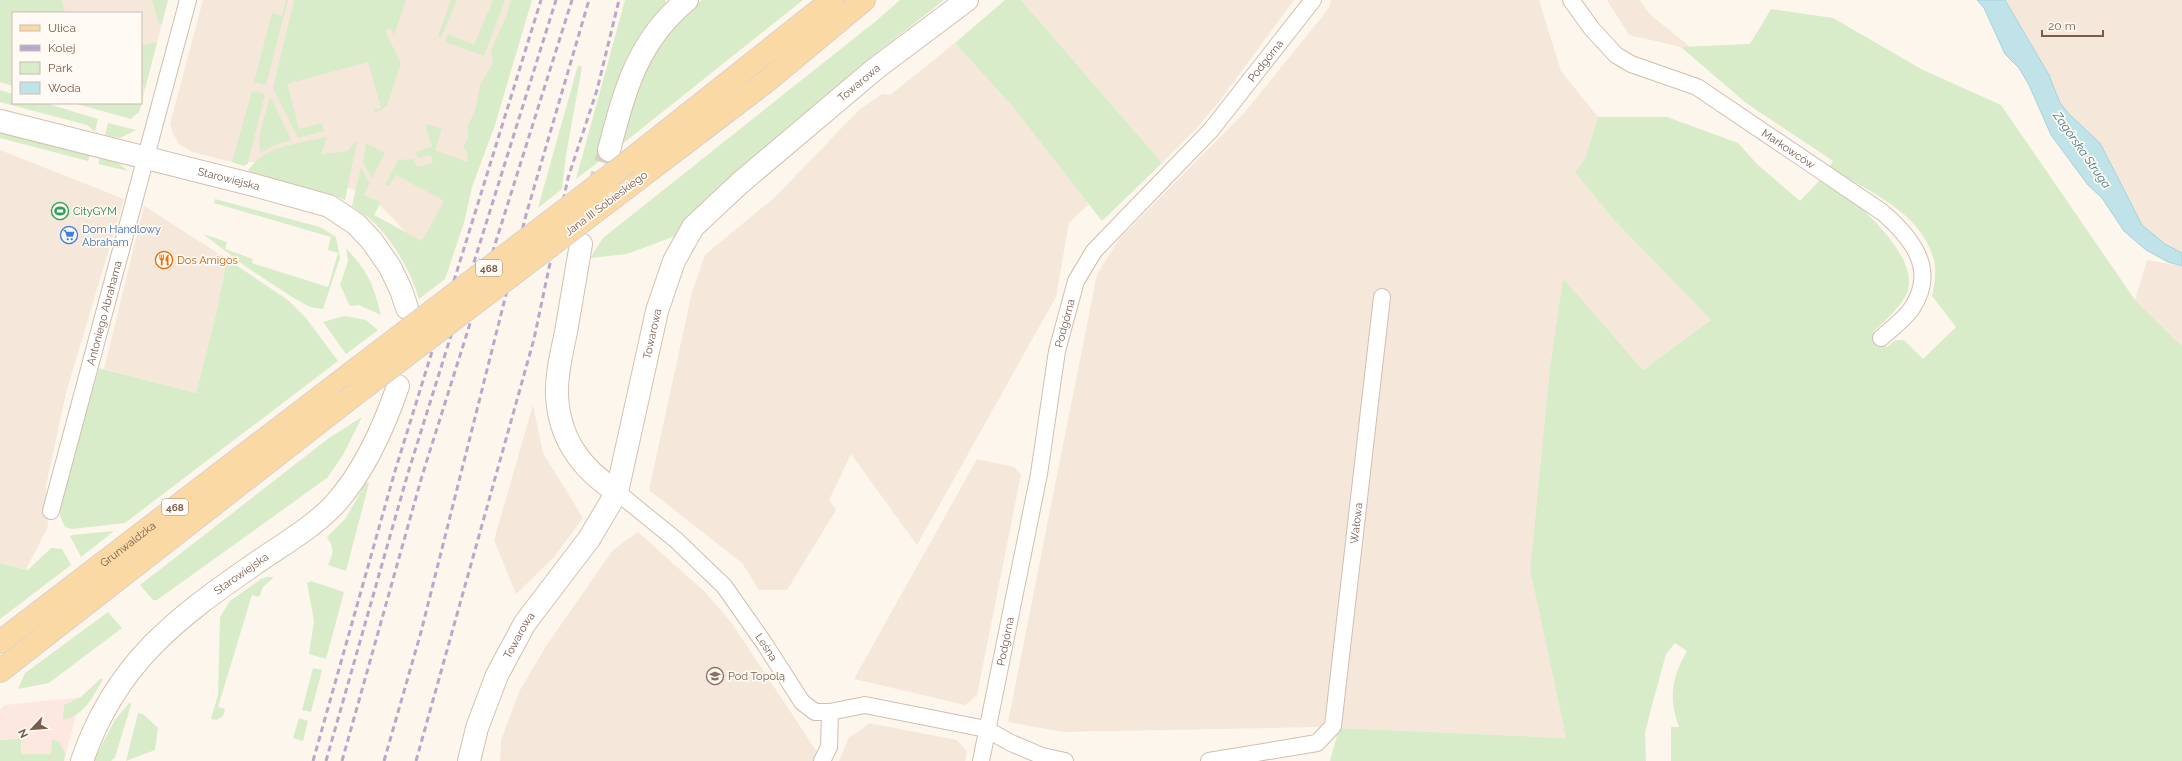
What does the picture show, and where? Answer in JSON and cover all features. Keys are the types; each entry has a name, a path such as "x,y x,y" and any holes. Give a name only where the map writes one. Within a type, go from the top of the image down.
{"main road":[{"name":"Jana III Sobieskiego","path":"350,374 628,162 832,0"},
{"name":"Jana III Sobieskiego","path":"345,402 768,80 864,0"},
{"name":"Grunwaldzka","path":"0,642 350,374"},
{"name":"Grunwaldzka","path":"0,671 345,402"}],"street":[{"name":"Antoniego Abrahama","path":"51,511 147,159 188,0"},
{"path":"609,150 633,70 646,45 662,22 687,0"},
{"name":"Towarowa","path":"469,761 477,728 497,675 522,629 589,539 617,492 657,311 674,261 692,227 740,183 875,70 967,0"},
{"name":"Podgórna","path":"986,729 1039,474 1057,350 1076,281 1094,251 1211,130 1313,0"},
{"name":"Markowców","path":"1571,0 1592,29 1616,55 1630,64 1697,87 1882,212 1898,226 1912,242 1920,258 1922,276 1921,288 1912,309 1881,338"},
{"name":"Starowiejska","path":"0,121 254,185 329,206 356,224 372,241 390,267 401,290 407,308"},
{"path":"582,244 561,360 557,395 561,422 571,447 589,472 617,492"},
{"name":"Wałowa","path":"1209,761 1317,743 1333,726 1382,297"},
{"name":"Starowiejska","path":"82,761 90,738 109,699 148,649 176,620 215,591 304,530 334,505 350,483 378,437 398,386"},
{"name":"Leśna","path":"617,492 676,540 724,586 764,643 802,702 815,712 830,712 865,705 986,729 1010,743 1042,756 1065,761"},
{"path":"822,761 829,747 830,712"},
{"path":"981,761 986,729"}],"shaded area":[{"path":"34,0 168,0 142,100 142,12 34,12"},
{"path":"203,0 524,0 443,267 415,242 375,200 319,174 256,162 232,162 192,152 179,144 173,134 170,124"},
{"path":"1021,0 1294,0 1218,103 1197,128 1162,163"},
{"path":"1331,0 1539,0 1561,71 1598,117 1585,159 1614,220 1711,320 1643,370 1563,278 1550,366 1530,570 1566,738 1317,727 1063,732 1008,722 1097,274 1120,238 1244,113 1329,8"},
{"path":"1607,0 1639,0 1651,15 1690,47 1681,47 1629,35"},
{"path":"2005,0 2182,0 2182,253 2165,244 2142,225 2100,144 2069,114 2060,103 2049,75"},
{"path":"955,43 1012,106 1089,204 1069,223 1056,297 917,545 851,454 829,500 836,510 787,590 759,590 742,563 649,490 692,292 705,255 775,197 860,109 882,94 890,95"},
{"path":"0,150 124,199 66,393 46,486 48,527 26,569 0,563"},
{"path":"144,206 227,259 216,314 196,393 104,369"},
{"path":"2147,260 2182,266 2182,346 2135,300"},
{"path":"533,405 543,453 583,518 554,557 516,594 494,540"},
{"path":"977,459 1014,467 1021,474 977,695 965,705 854,679"},
{"path":"638,532 705,592 731,622 823,761 500,761 501,740 520,690 546,646 613,550"},
{"path":"81,697 64,761 0,761 0,709 5,705"},
{"path":"869,723 957,740 967,751 965,761 839,761 849,737"}],"green space":[{"path":"0,0 62,0 65,12 12,12 12,86 0,82"},
{"path":"152,0 168,0 162,23 159,24"},
{"path":"286,0 288,0 266,85 254,82 272,13 282,16"},
{"path":"294,0 406,0 394,35 390,28 385,31 401,63 387,106 375,113 374,110 381,108 368,62 287,84 299,129 322,123 324,131 298,138 273,88"},
{"path":"451,0 457,0 441,38 438,36"},
{"path":"493,0 505,0 484,56 445,42 448,34 474,45"},
{"path":"511,0 532,0 495,125 472,187 464,223 445,279 419,299 406,267 387,237 372,221 352,206 361,167 370,183 364,195 381,202 374,215 422,241 444,201 396,175 390,185 386,186 386,183 398,160 414,159 417,167 433,163 430,155 418,158 416,152 432,146 425,125 427,124 442,129 435,150 468,162 468,155 463,147 468,138 468,125 475,111 480,85 493,63 491,50 506,17"},
{"path":"625,0 665,0 667,5 618,96 597,163 576,179"},
{"path":"702,0 803,0 621,145 639,79 650,56 674,25"},
{"path":"900,0 944,0 870,58 715,195 678,235 627,254 590,258 603,238 876,21"},
{"path":"1005,0 1021,0 1162,163 1102,221 1012,106 955,43"},
{"path":"1771,9 1833,18 1923,70 2001,105 2135,300 2182,346 2182,761 1671,761 1671,727 1679,727 1674,706 1673,688 1678,670 1687,651 1675,643 1666,654 1645,733 1646,761 1330,761 1339,728 1566,738 1530,570 1550,366 1563,278 1643,370 1711,320 1614,220 1575,172 1585,159 1598,117 1667,117 1738,143 1758,165 1800,201 1820,180 1856,204 1875,221 1894,245 1902,258 1907,271 1909,283 1906,295 1895,310 1873,332 1887,347 1896,340 1904,340 1923,359 1956,327 1932,296 1935,281 1935,266 1930,248 1921,232 1894,206 1829,168 1833,161 1746,103 1681,47 1750,44"},
{"path":"157,42 145,89 142,83 142,46"},
{"path":"578,65 582,67 566,155 562,189 538,208"},
{"path":"0,90 12,94 12,104 48,104 98,119 95,132 87,125 0,102"},
{"path":"252,91 265,94 248,163 244,166 232,162"},
{"path":"269,99 272,99 291,140 275,145 261,152 259,141 260,134"},
{"path":"77,104 141,104 139,112 131,119"},
{"path":"108,123 136,130 120,138 105,135"},
{"path":"0,132 90,155 88,161 0,138"},
{"path":"327,137 321,154 348,151 355,142 357,142 345,200 330,194 247,173 253,164 271,151 294,144"},
{"path":"366,143 385,153 372,178 363,163"},
{"path":"100,158 118,163 128,171 98,164"},
{"path":"215,199 320,227 336,237 340,258 323,309 310,307 292,297 245,266 203,234 227,242 225,249 253,259 252,263 328,287 338,253 328,250 331,237 214,203"},
{"path":"346,248 360,264 369,278 381,315 359,305 350,306 340,285 348,261"},
{"path":"227,259 288,300 306,318 338,361 125,523 72,529 65,527 60,516 61,501 99,368 196,393 216,314"},
{"path":"344,316 366,320 378,330 346,354 323,322"},
{"path":"362,417 343,455 327,478 157,600 153,600 140,585 329,438"},
{"path":"366,482 369,483 346,571 328,565 332,551 331,544 327,537 346,518"},
{"path":"114,531 81,557 70,536 73,535"},
{"path":"51,548 62,549 71,565 0,619 0,563 28,570"},
{"path":"274,577 263,587 259,597 252,595 218,707 225,709 223,716 217,720 211,719 218,695 220,617 230,601 261,579"},
{"path":"311,581 344,592 326,659 309,654 314,621 307,583"},
{"path":"108,612 122,628 49,683 18,689 25,673"},
{"path":"313,668 322,670 311,712 302,710"},
{"path":"100,679 103,679 88,704 77,714 63,720 64,705 81,697"},
{"path":"130,702 131,705 115,757 111,761 93,761 115,720"},
{"path":"138,713 143,714 158,728 155,750 126,761"},
{"path":"299,718 308,721 303,741 293,738"},
{"path":"21,739 21,754 51,754 52,739 60,743 65,754 64,761 0,761 0,740"}],"water":[{"name":"Zagórska Struga","path":"1977,0 2005,0 2049,75 2060,103 2069,114 2100,143 2142,225 2165,244 2182,253 2182,266 2168,262 2146,250 2124,231 2102,198 2088,185 2051,135 2029,85 2019,68 2005,54 1984,8"}],"tunnel":[{"path":"596,195 609,150"}],"railway":[{"path":"313,761 395,471 541,0"},
{"path":"326,761 408,473 556,0"},
{"path":"342,761 422,476 572,0"},
{"path":"384,761 421,632 526,215 589,0"},
{"path":"416,761 534,339 568,178 597,90 619,0"}],"place":[{"name":"CityGYM","path":"60,211"},
{"name":"Dom Handlowy Abraham","path":"69,235"},
{"name":"Dos Amigos","path":"164,260"},
{"name":"Pod Topolą","path":"715,676"}]}
